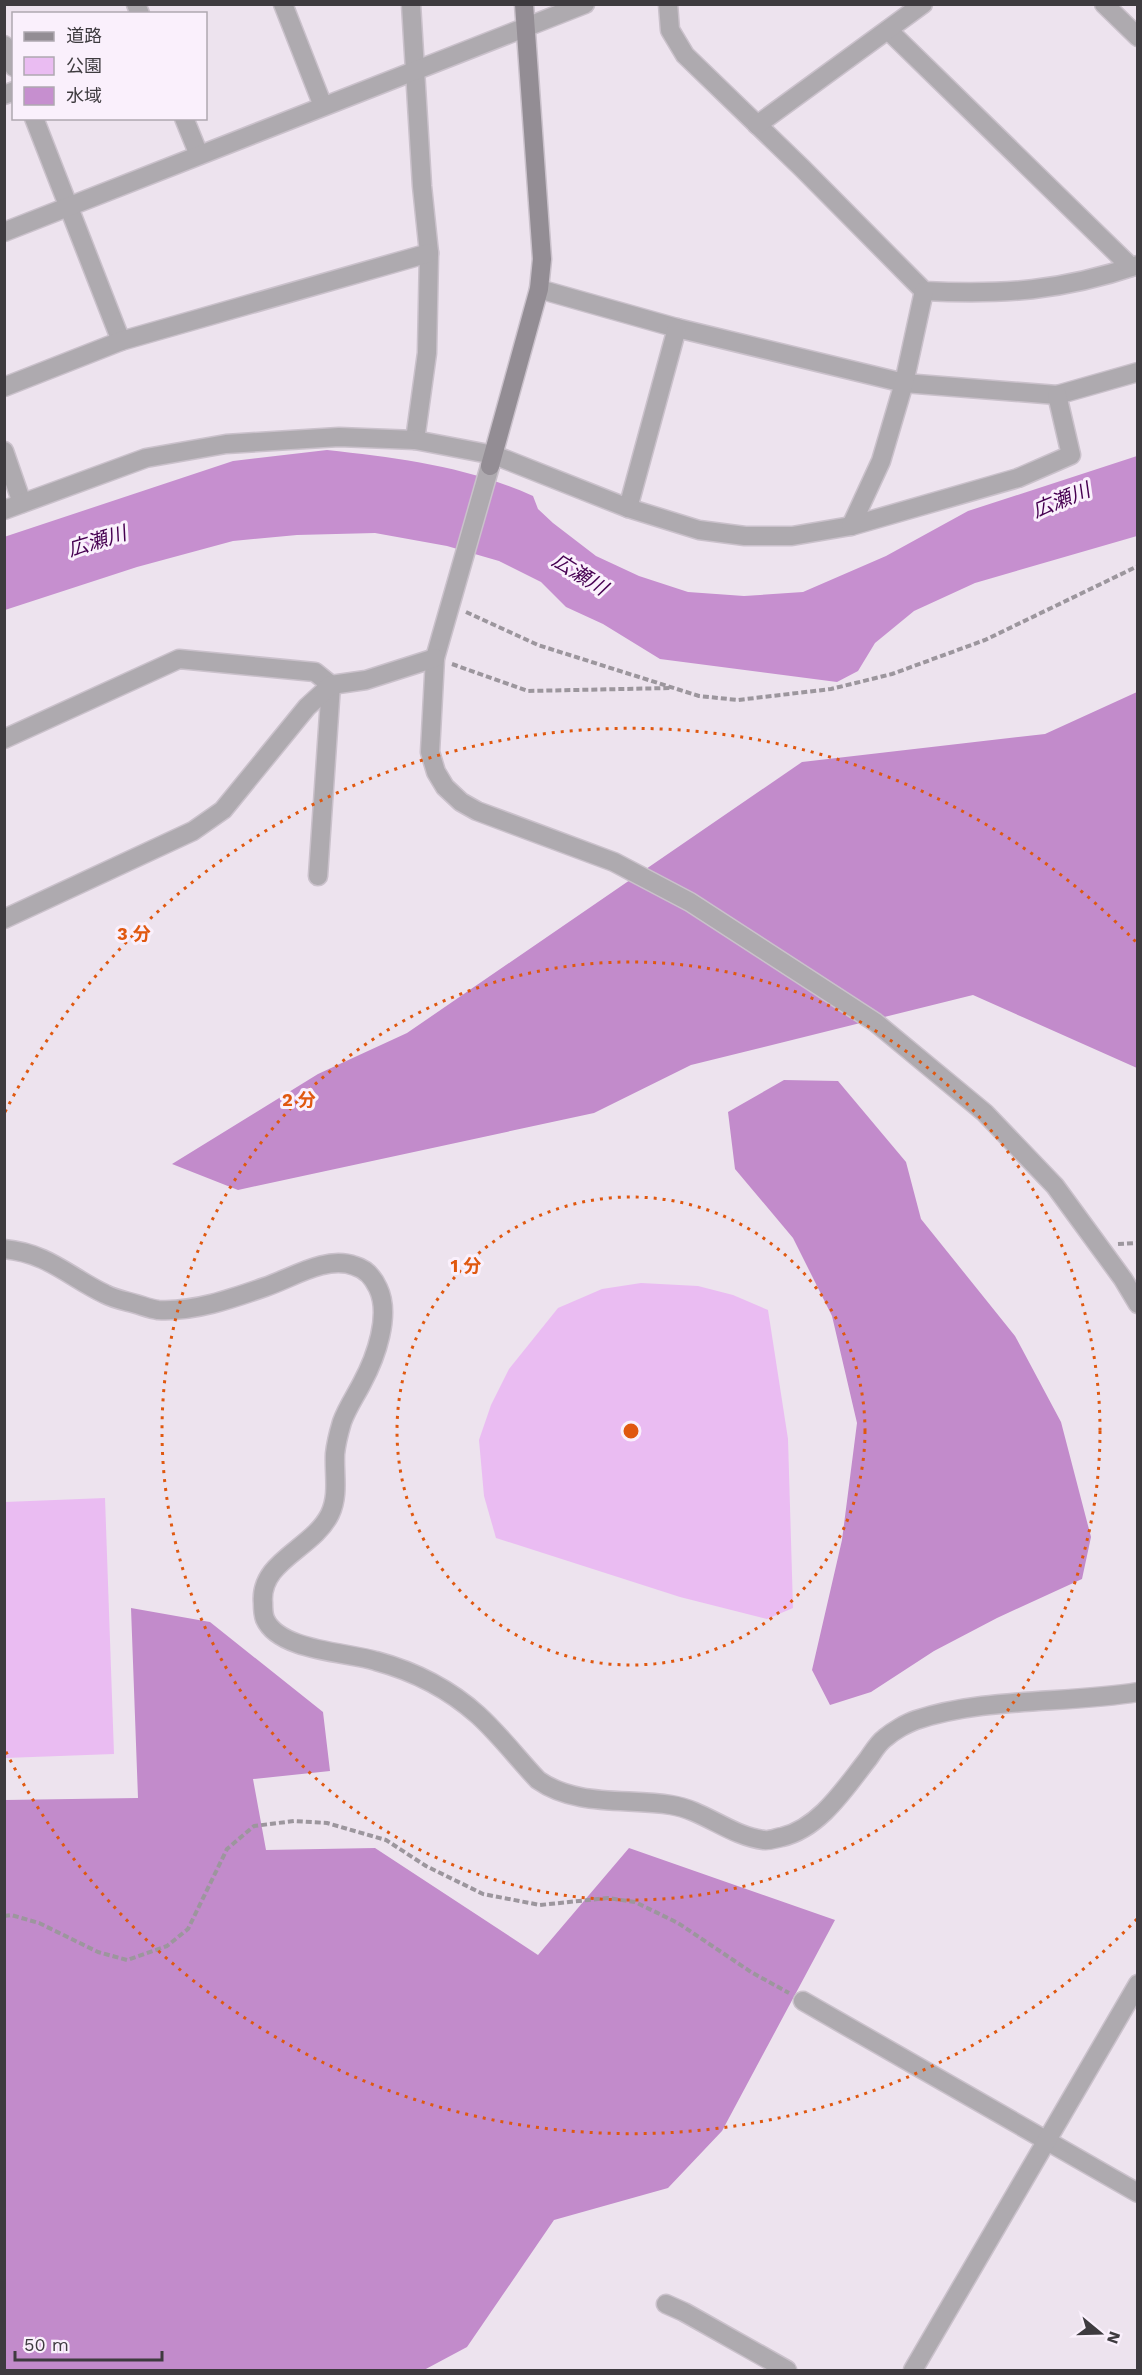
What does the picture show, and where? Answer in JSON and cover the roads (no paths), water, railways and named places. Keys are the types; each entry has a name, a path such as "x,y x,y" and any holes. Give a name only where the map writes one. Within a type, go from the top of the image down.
{"street":[{"path":"283,4 323,106"},
{"path":"411,4 414,71 429,253 427,353 415,440"},
{"path":"524,4 540,220 542,259 539,289 435,657 430,752 436,772 445,786 461,802 477,811 614,862 690,902 875,1022 985,1113 1055,1186 1123,1279 1137,1305"},
{"path":"4,232 585,4"},
{"path":"668,4 670,30 685,55 924,291 982,294 1061,287 1134,266"},
{"path":"757,125 923,4"},
{"path":"1104,4 1137,37"},
{"path":"888,30 1134,266"},
{"path":"4,45 12,63"},
{"path":"35,120 121,341"},
{"path":"185,120 199,155"},
{"path":"4,387 121,341 429,253"},
{"path":"539,289 676,328 904,383 1057,395 1137,372"},
{"path":"851,526 881,461 904,383 924,291"},
{"path":"628,508 676,328"},
{"path":"4,510 147,458 226,444 339,437 415,440 492,460 628,508 699,530 745,536 792,536 851,526 1018,478 1071,455 1057,395"},
{"path":"4,452 22,503"},
{"path":"4,919 193,831 223,810 307,707 331,685 366,680 435,657"},
{"path":"4,739 178,659 315,672 331,685"},
{"path":"318,876 331,685"},
{"path":"4,1249 16,1250 56,1264 105,1294 156,1310 202,1306 265,1287 327,1264 346,1263 369,1273 384,1301 384,1323 365,1378 343,1421 335,1453 336,1490 332,1511 325,1523 301,1547 269,1573 263,1586 264,1617 279,1635 294,1642 327,1652 375,1660 417,1674 440,1687 478,1715 538,1780 549,1788 584,1798 673,1805 719,1823 730,1831 765,1841 789,1835 808,1824 832,1804 884,1738 915,1720 963,1710 1052,1700 1111,1697 1137,1692"},
{"path":"913,2370 1137,1984"},
{"path":"803,2001 1137,2193"},
{"path":"666,2304 787,2370"}],"water":[{"name":"広瀬川","path":"327,450 432,465 483,477 508,486 533,496 538,509 596,556 639,576 688,592 744,596 803,592 886,556 968,511 1137,456 1137,536 975,583 914,611 875,643 858,671 837,682 660,659 603,624 566,607 541,582 499,561 447,546 375,533 297,535 233,541 137,567 5,610 4,537 233,461"}]}
